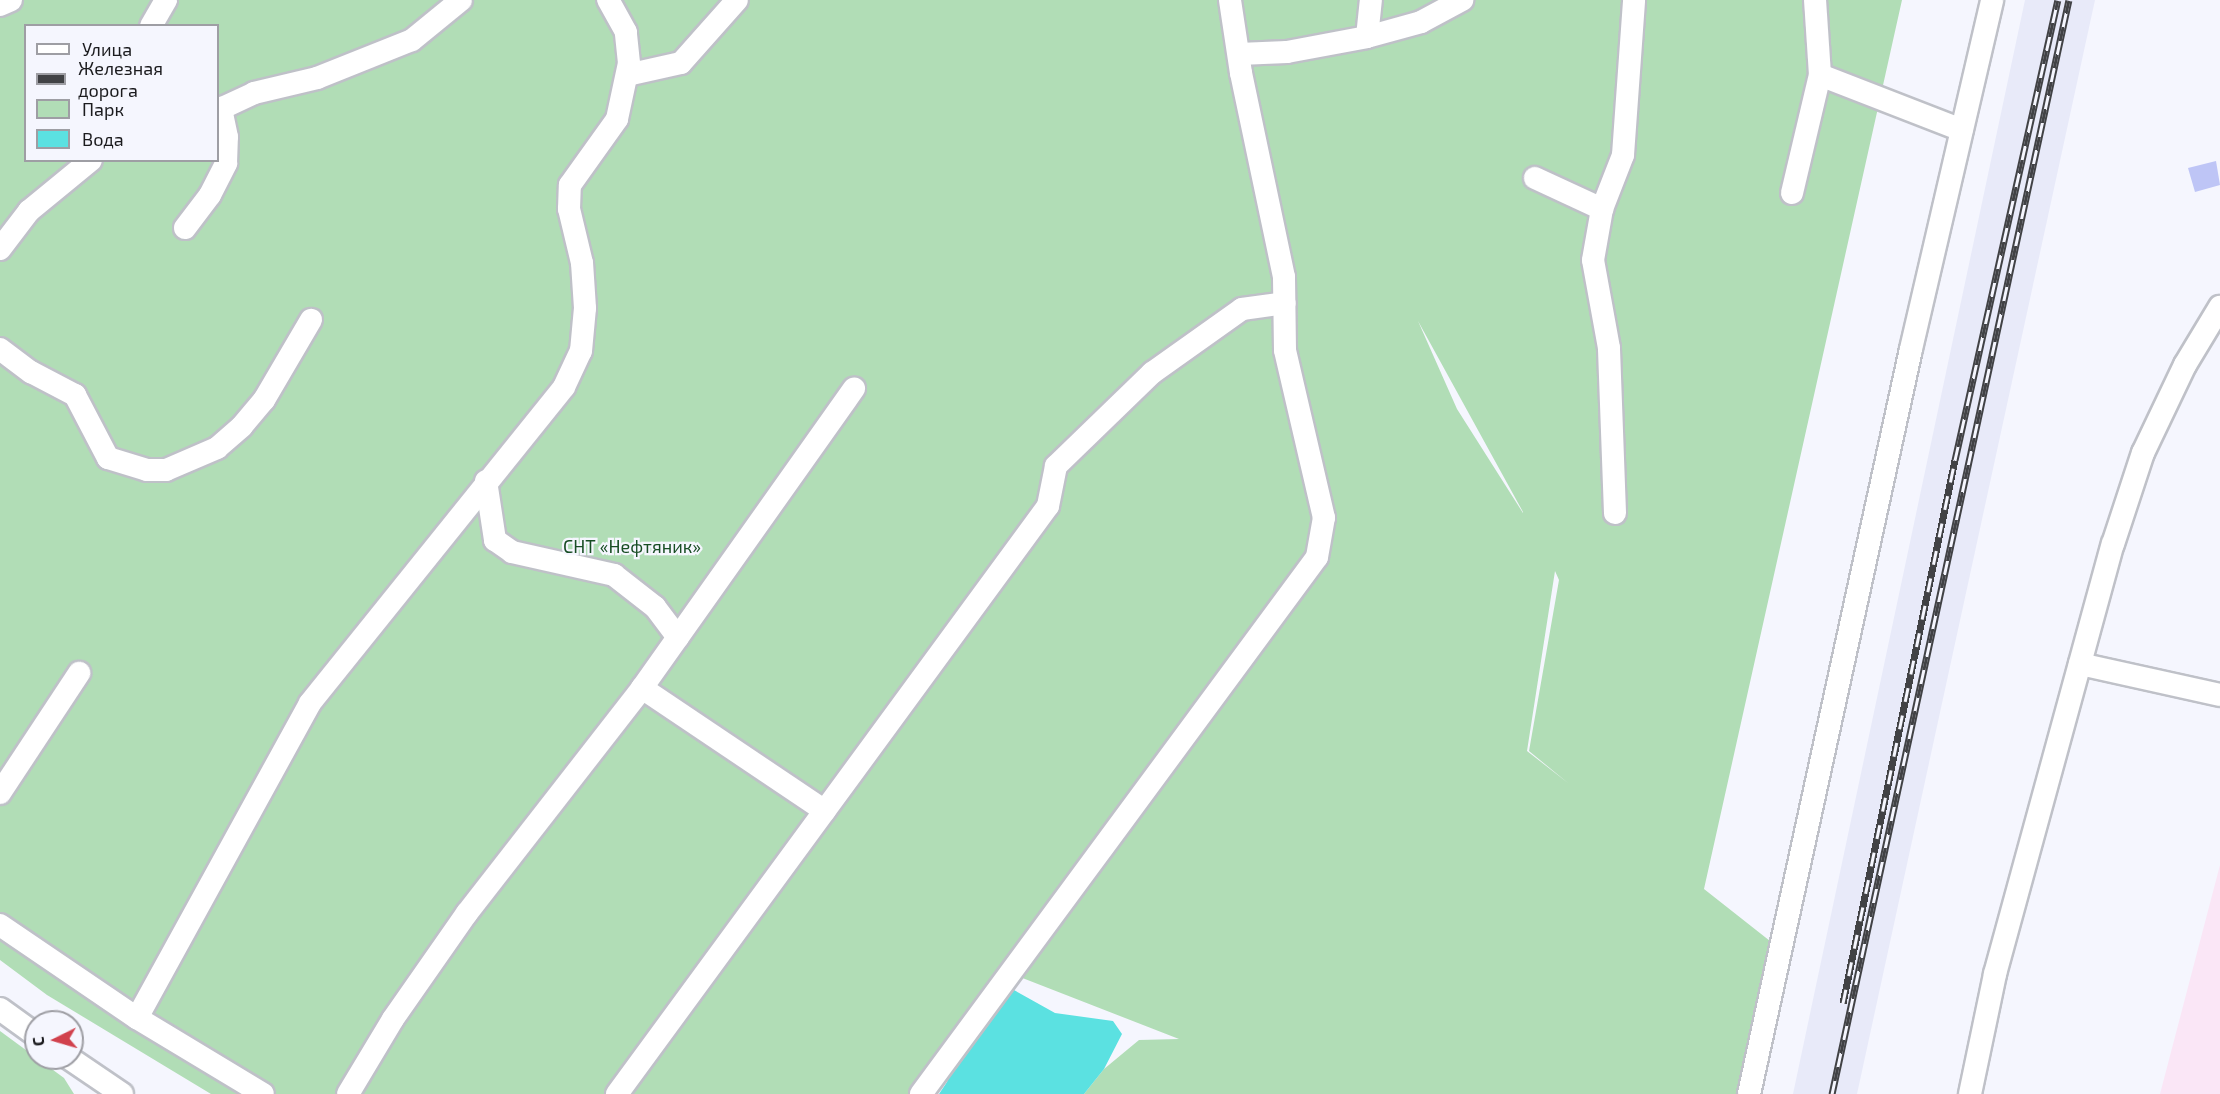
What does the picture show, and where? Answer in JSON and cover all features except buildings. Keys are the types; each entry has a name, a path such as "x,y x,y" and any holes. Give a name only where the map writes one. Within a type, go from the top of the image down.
{"street":[{"path":"0,5 11,0"},
{"path":"152,24 166,0"},
{"path":"185,228 210,195 226,163 227,137 219,109 265,89 317,78 412,40 461,0"},
{"path":"137,1018 310,703 486,481 564,387 580,351 585,308 583,274 569,209 570,185 617,119 627,75 626,32 608,0"},
{"path":"627,75 681,63 737,0"},
{"path":"921,1094 1317,557 1324,518 1285,350 1284,276 1230,0"},
{"path":"1367,37 1371,0"},
{"path":"1239,54 1287,52 1367,37 1421,22 1462,0"},
{"path":"1615,513 1609,348 1593,260 1602,209 1623,155 1634,0"},
{"path":"1792,194 1820,75 1815,0"},
{"path":"1749,1094 1992,0"},
{"path":"1820,75 1962,130"},
{"path":"57,188 72,162"},
{"path":"0,249 29,211 90,162"},
{"path":"1534,178 1602,209"},
{"path":"617,1094 1048,506 1056,466 1152,373 1242,309 1285,303"},
{"path":"1970,1094 1995,974 2113,544 2143,453 2185,365 2220,307"},
{"path":"0,349 31,372 75,395 108,458 147,470 166,470 217,448 242,426 264,400 311,320"},
{"path":"348,1094 393,1018 467,913 642,688 854,389"},
{"path":"486,481 495,540 512,552 614,575 655,607 678,637"},
{"path":"2080,664 2220,695"},
{"path":"0,793 79,673"},
{"path":"642,688 825,810"},
{"path":"0,925 137,1018 263,1094"},
{"path":"0,1009 24,1026"},
{"path":"84,1069 111,1090"}],"shaded area":[{"path":"2025,0 2095,0 1857,1094 1793,1094"},
{"path":"2220,865 2220,1094 2160,1094"}],"green space":[{"name":"СНТ «Нефтяник»","path":"0,0 1902,0 1704,889 1770,941 1736,1094 1084,1094 1104,1069 1139,1040 1179,1039 1007,972 924,1094 211,1094 84,1017 84,1010 72,1010 47,995 0,960","holes":["1418,321 1523,512 1457,409","1555,571 1559,580 1529,751 1568,783 1527,751"]},
{"path":"0,1031 24,1049 24,1070 53,1070 64,1078 74,1094 0,1094"}],"water":[{"path":"1005,985 1055,1013 1113,1021 1122,1034 1104,1069 1084,1094 939,1094 947,1082 956,1052"}],"railway":[{"path":"1843,1003 1955,460 2058,0"},
{"path":"1832,1094 2069,0"}]}
